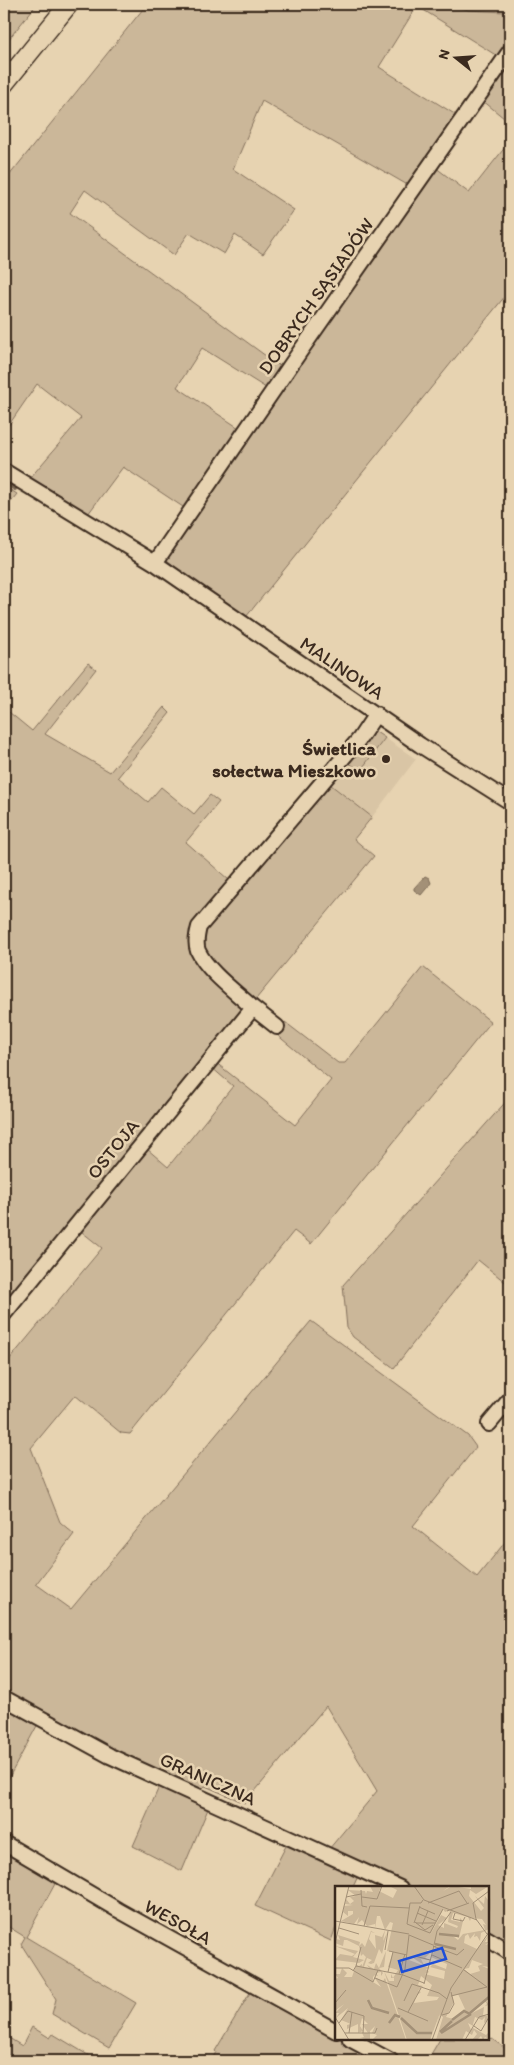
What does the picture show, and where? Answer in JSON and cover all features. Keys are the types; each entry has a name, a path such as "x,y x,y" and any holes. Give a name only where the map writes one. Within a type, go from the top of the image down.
{"street":[{"path":"4,84 69,4"},
{"name":"DOBRYCH SĄSIADÓW","path":"155,563 510,51"},
{"name":"MALINOWA","path":"4,471 155,563 376,714 510,802"},
{"path":"277,1027 253,1008 206,962 197,949 196,937 200,928 360,738 376,714"},
{"name":"OSTOJA","path":"4,1314 253,1008"},
{"path":"490,1424 510,1398"},
{"name":"GRANICZNA","path":"4,1698 110,1756 396,1886"},
{"name":"WESOŁA","path":"4,1843 118,1910 335,2030"},
{"path":"489,1940 510,1952"},
{"path":"352,2040 391,2061"}],"shaded area":[{"path":"4,4 37,4 4,45"},
{"path":"147,4 453,4 468,10 505,12 510,14 510,47 502,59 417,6 379,67 461,118 411,187 262,101 233,169 294,210 263,254 235,235 224,254 189,233 174,255 85,190 70,213 281,367 266,388 202,348 177,387 239,428 186,509 123,467 88,514 30,478 81,418 37,384 4,432 4,182"},
{"path":"510,61 510,123 482,100"},
{"path":"510,141 510,290 246,617 176,568 165,558 435,167 469,193"},
{"path":"4,486 17,494 4,510"},
{"path":"88,663 96,669 45,734 110,772 164,707 170,713 118,777 148,802 161,787 194,814 210,795 219,802 186,842 229,880 189,930 189,947 201,963 246,1009 4,1312 4,708 32,731"},
{"path":"373,730 416,759 372,817 331,785"},
{"path":"373,730 385,738 360,771 348,762"},
{"path":"329,780 331,785 372,817 354,839 374,856 256,999 231,981 208,956 202,939 205,927"},
{"path":"425,876 429,878 431,883 421,895 414,888"},
{"path":"423,967 491,1022 311,1244 294,1231 130,1434 121,1433 75,1395 31,1448 60,1522 74,1534 36,1584 71,1609 311,1321 468,1436 476,1447 413,1526 477,1577 510,1536 510,1944 489,1930 489,1886 411,1886 329,1849 377,1791 326,1706 245,1803 205,1786 200,1791 97,1742 4,1693 4,1366 102,1248 77,1228 146,1148 168,1167 233,1086 211,1067 215,1062 295,1125 331,1080 276,1034 285,1022 338,1063 345,1063"},
{"path":"510,1097 510,1286 478,1260 394,1368 353,1337 347,1328 343,1285"},
{"path":"4,1703 39,1722 6,1783 4,1782"},
{"path":"159,1787 208,1809 182,1871 133,1846"},
{"path":"287,1844 343,1867 358,1876 353,1886 335,1886 335,1930 331,1941 255,1906"},
{"path":"4,1851 56,1882 26,1937 136,2003 109,2048 52,2014 56,1999 21,1944 25,1937 4,1924"},
{"path":"251,1991 335,2037 335,2040 341,2040 380,2061 211,2061"},
{"path":"32,2027 50,2038 53,2034 98,2061 4,2061 4,2035 22,2046"},
{"path":"489,2037 510,2052 506,2061 427,2061 439,2040 489,2040"}],"waterway":[{"path":"4,482 15,489"}],"place":[{"name":"Świetlica sołectwa Mieszkowo","path":"386,759"}]}
